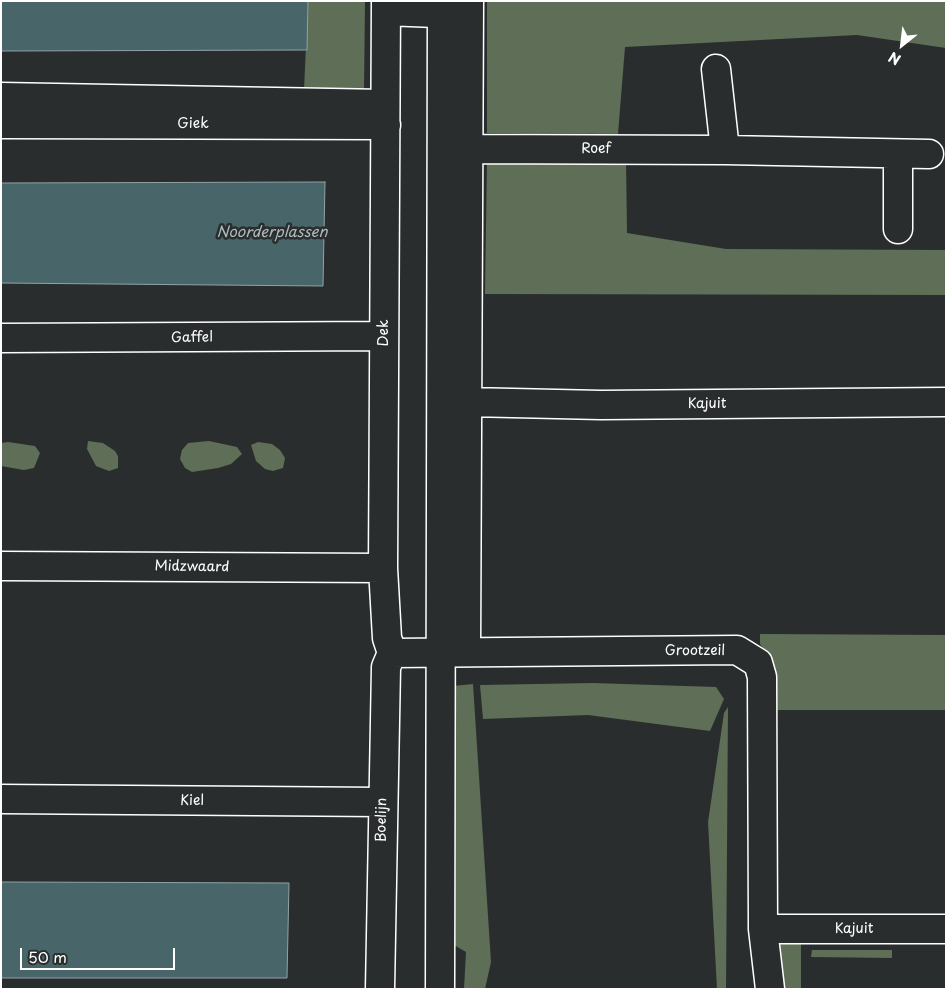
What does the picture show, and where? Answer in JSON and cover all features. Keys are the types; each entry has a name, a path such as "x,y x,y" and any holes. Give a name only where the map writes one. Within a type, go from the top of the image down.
{"street":[{"name":"Dek","path":"392,653 387,638 383,568 386,6 469,8 466,652"},
{"path":"440,989 442,7"},
{"path":"716,69 725,150"},
{"name":"Giek","path":"1,97 386,114"},
{"name":"Giek","path":"1,124 386,114"},
{"name":"Roef","path":"467,149 725,150 929,154"},
{"path":"898,154 898,229"},
{"name":"Gaffel","path":"1,338 384,336"},
{"name":"Kajuit","path":"468,402 601,405 946,402"},
{"name":"Midzwaard","path":"1,566 383,568"},
{"name":"Grootzeil","path":"392,653 737,650 758,663 762,677 763,929 770,989"},
{"name":"Boelijn","path":"380,989 386,667 392,653"},
{"name":"Kiel","path":"1,799 382,802"},
{"name":"Kajuit","path":"763,929 946,929"}],"green space":[{"path":"308,1 365,1 364,91 304,90"},
{"path":"487,1 946,1 946,48 857,35 625,47 618,134 487,133"},
{"path":"487,159 626,159 627,233 726,249 946,250 946,295 485,294"},
{"path":"88,441 103,443 115,451 118,456 118,468 109,471 96,466 87,449"},
{"path":"209,441 237,447 242,454 231,464 218,468 192,472 185,468 180,459 182,450 188,443"},
{"path":"8,442 35,446 40,453 34,468 24,470 1,466 1,443"},
{"path":"258,442 272,444 280,450 285,458 283,468 273,471 265,469 256,461 251,445"},
{"path":"760,634 946,635 946,710 774,710 774,665 760,644"},
{"path":"593,683 716,687 724,699 710,731 588,715 483,719 480,685"},
{"path":"473,684 491,962 485,989 464,989 466,952 454,945 453,686"},
{"path":"728,707 726,989 717,989 708,822 724,713"},
{"path":"801,940 801,989 781,989 778,941"},
{"path":"812,950 892,950 892,958 811,957"}],"water":[{"path":"1,1 308,1 307,50 1,51"},
{"name":"Noorderplassen","path":"325,182 323,286 1,283 1,183"},
{"path":"1,882 289,883 287,978 1,978"}]}
